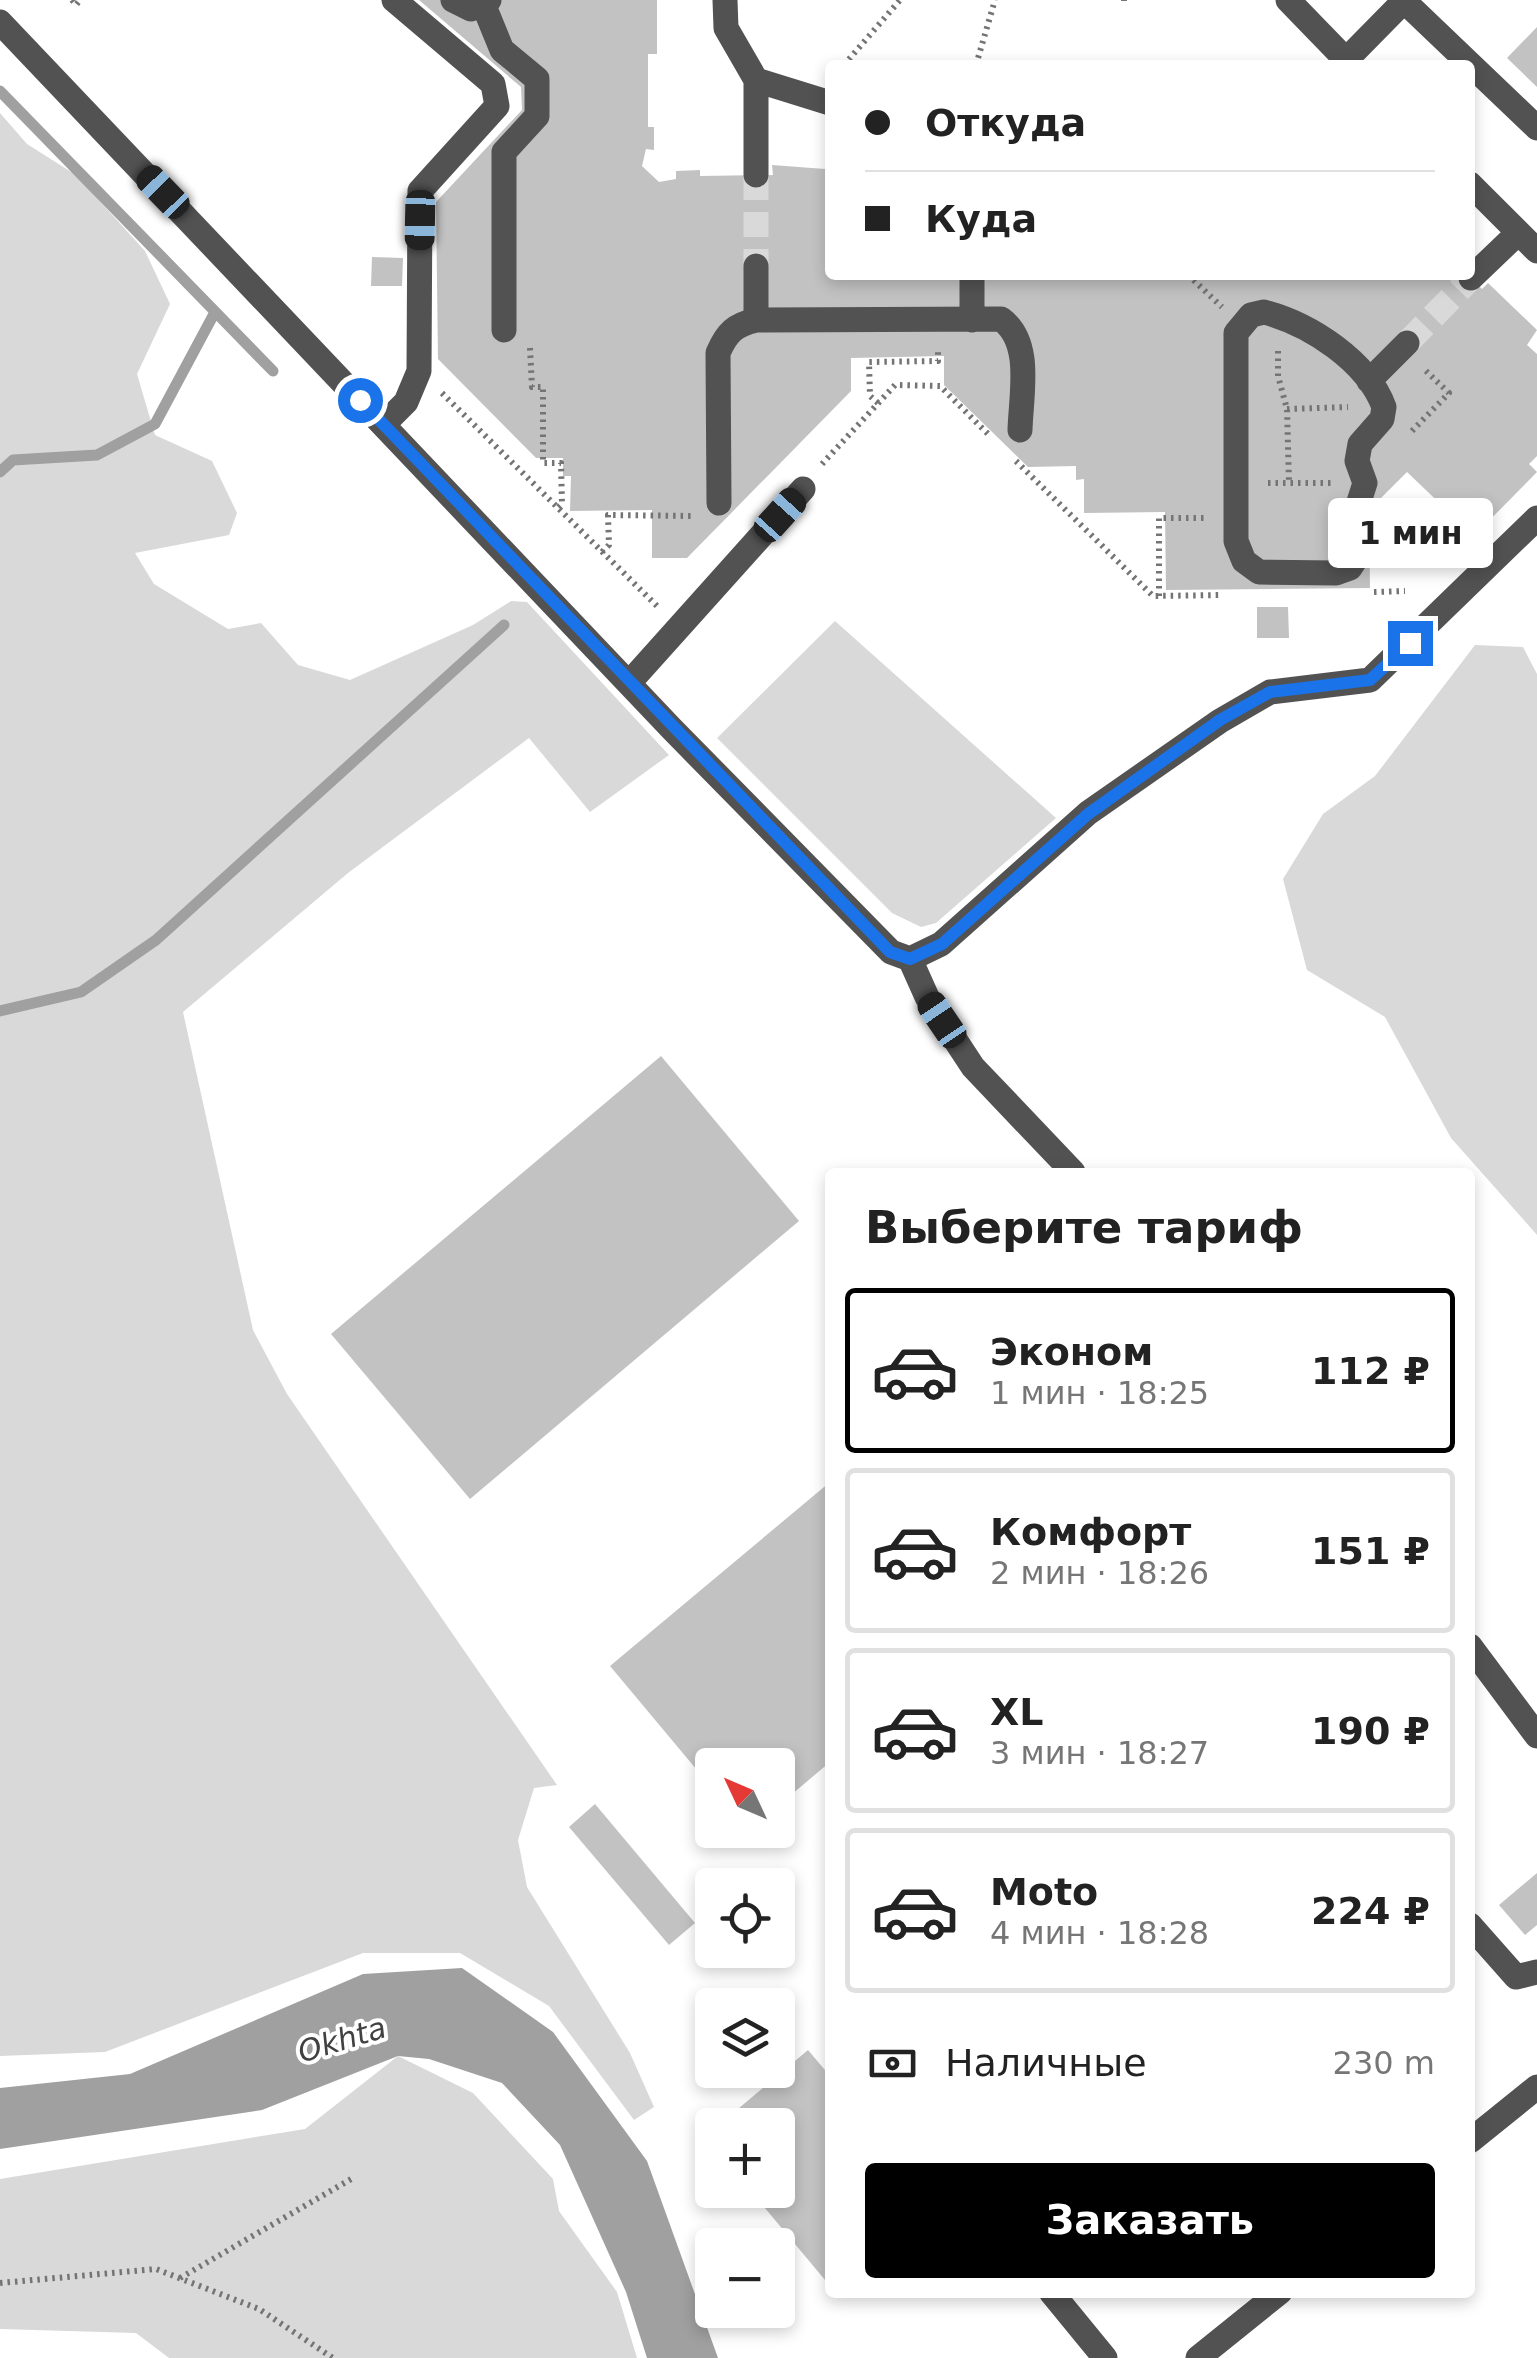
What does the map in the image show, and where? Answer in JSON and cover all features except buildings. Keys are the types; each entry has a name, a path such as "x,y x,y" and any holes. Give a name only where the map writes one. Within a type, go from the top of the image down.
{"street":[{"path":"384,424 406,402 420,372 420,191 497,106 494,84 394,0"},
{"path":"453,0 471,8 487,3 502,50 537,79 536,116 504,152 504,330"},
{"path":"726,0 726,28 756,80 756,176"},
{"path":"1288,0 1343,60"},
{"path":"1349,60 1404,0 1466,60"},
{"path":"0,22 629,684 890,952 910,959 942,944 1088,814 1220,720 1270,692 1370,680 1537,518"},
{"path":"1475,68 1537,128"},
{"path":"756,80 825,102"},
{"path":"1475,189 1537,251"},
{"path":"1475,274 1518,232"},
{"path":"756,266 756,320"},
{"path":"972,280 972,320"},
{"path":"1252,315 1277,315 1325,339 1369,381 1384,406 1382,419 1360,444 1357,461 1364,483 1358,508 1359,554 1350,568 1336,573 1258,572 1244,561 1236,541 1236,344 1242,324 1252,315"},
{"path":"719,502 718,352 725,336 738,325 756,320 1001,319 1014,328 1021,346 1012,440"},
{"path":"1369,381 1407,343"},
{"path":"629,684 803,490"},
{"path":"910,959 927,997 973,1067 1069,1168"},
{"path":"1475,1653 1537,1736"},
{"path":"1475,1931 1516,1977 1537,1972"},
{"path":"1475,2137 1537,2087"},
{"path":"1057,2298 1106,2358"},
{"path":"1198,2358 1273,2298"}],"path":[{"path":"72,0 76,5 80,0"},
{"path":"848,60 900,0"},
{"path":"977,60 994,0"},
{"path":"1194,280 1242,324"},
{"path":"1277,315 1278,376 1288,409 1290,483"},
{"path":"504,330 532,349 532,387 542,387 543,464 561,463 562,504 558,508"},
{"path":"878,403 870,396 870,362 938,361 938,356"},
{"path":"420,372 679,628"},
{"path":"803,490 835,447 895,385 940,386 991,437"},
{"path":"1288,409 1384,406"},
{"path":"1012,440 1153,596 1222,595"},
{"path":"1259,484 1364,483"},
{"path":"602,552 608,545 608,515 652,514"},
{"path":"1160,596 1159,518 1165,518"},
{"path":"1374,592 1405,591"},
{"path":"179,2278 353,2178"},
{"path":"0,2282 156,2270 259,2310 333,2358"}],"shaded area":[{"path":"0,113 27,144 76,175 145,251 170,304 137,374 155,435 212,461 237,513 229,535 135,553 154,584 228,629 261,623 298,665 350,680 473,625 511,601 527,602 669,755 590,812 529,738 348,873 183,1012 253,1330 287,1394 557,1785 534,1788 518,1840 527,1887 630,2053 654,2107 634,2120 549,2006 460,1953 363,1953 105,2052 0,2056"},
{"path":"835,621 1056,818 936,923 921,927 892,913 717,738"},
{"path":"1475,645 1523,647 1537,674 1537,1235 1451,1138 1385,1017 1307,970 1283,879 1323,814 1375,776"},
{"path":"398,2056 473,2093 553,2179 559,2211 617,2292 637,2358 169,2358 136,2333 0,2329 0,2179 305,2129"}],"water":[{"name":"Okhta","path":"462,1968 553,2032 647,2161 695,2294 695,2328 707,2328 718,2358 647,2358 626,2292 560,2145 502,2083 429,2059 398,2056 262,2110 0,2149 0,2088 130,2074 363,1974"}],"waterway":[{"path":"0,91 273,371"},
{"path":"0,472 13,460 97,455 155,424 215,312"},
{"path":"0,1011 81,992 156,940 504,625"}],"tunnel":[{"path":"756,175 756,266"},
{"path":"1407,343 1469,280"}],"route":[{"path":"360,400 890,952 910,959 942,944 1088,814 1220,720 1270,692 1370,680 1410,643"}]}
